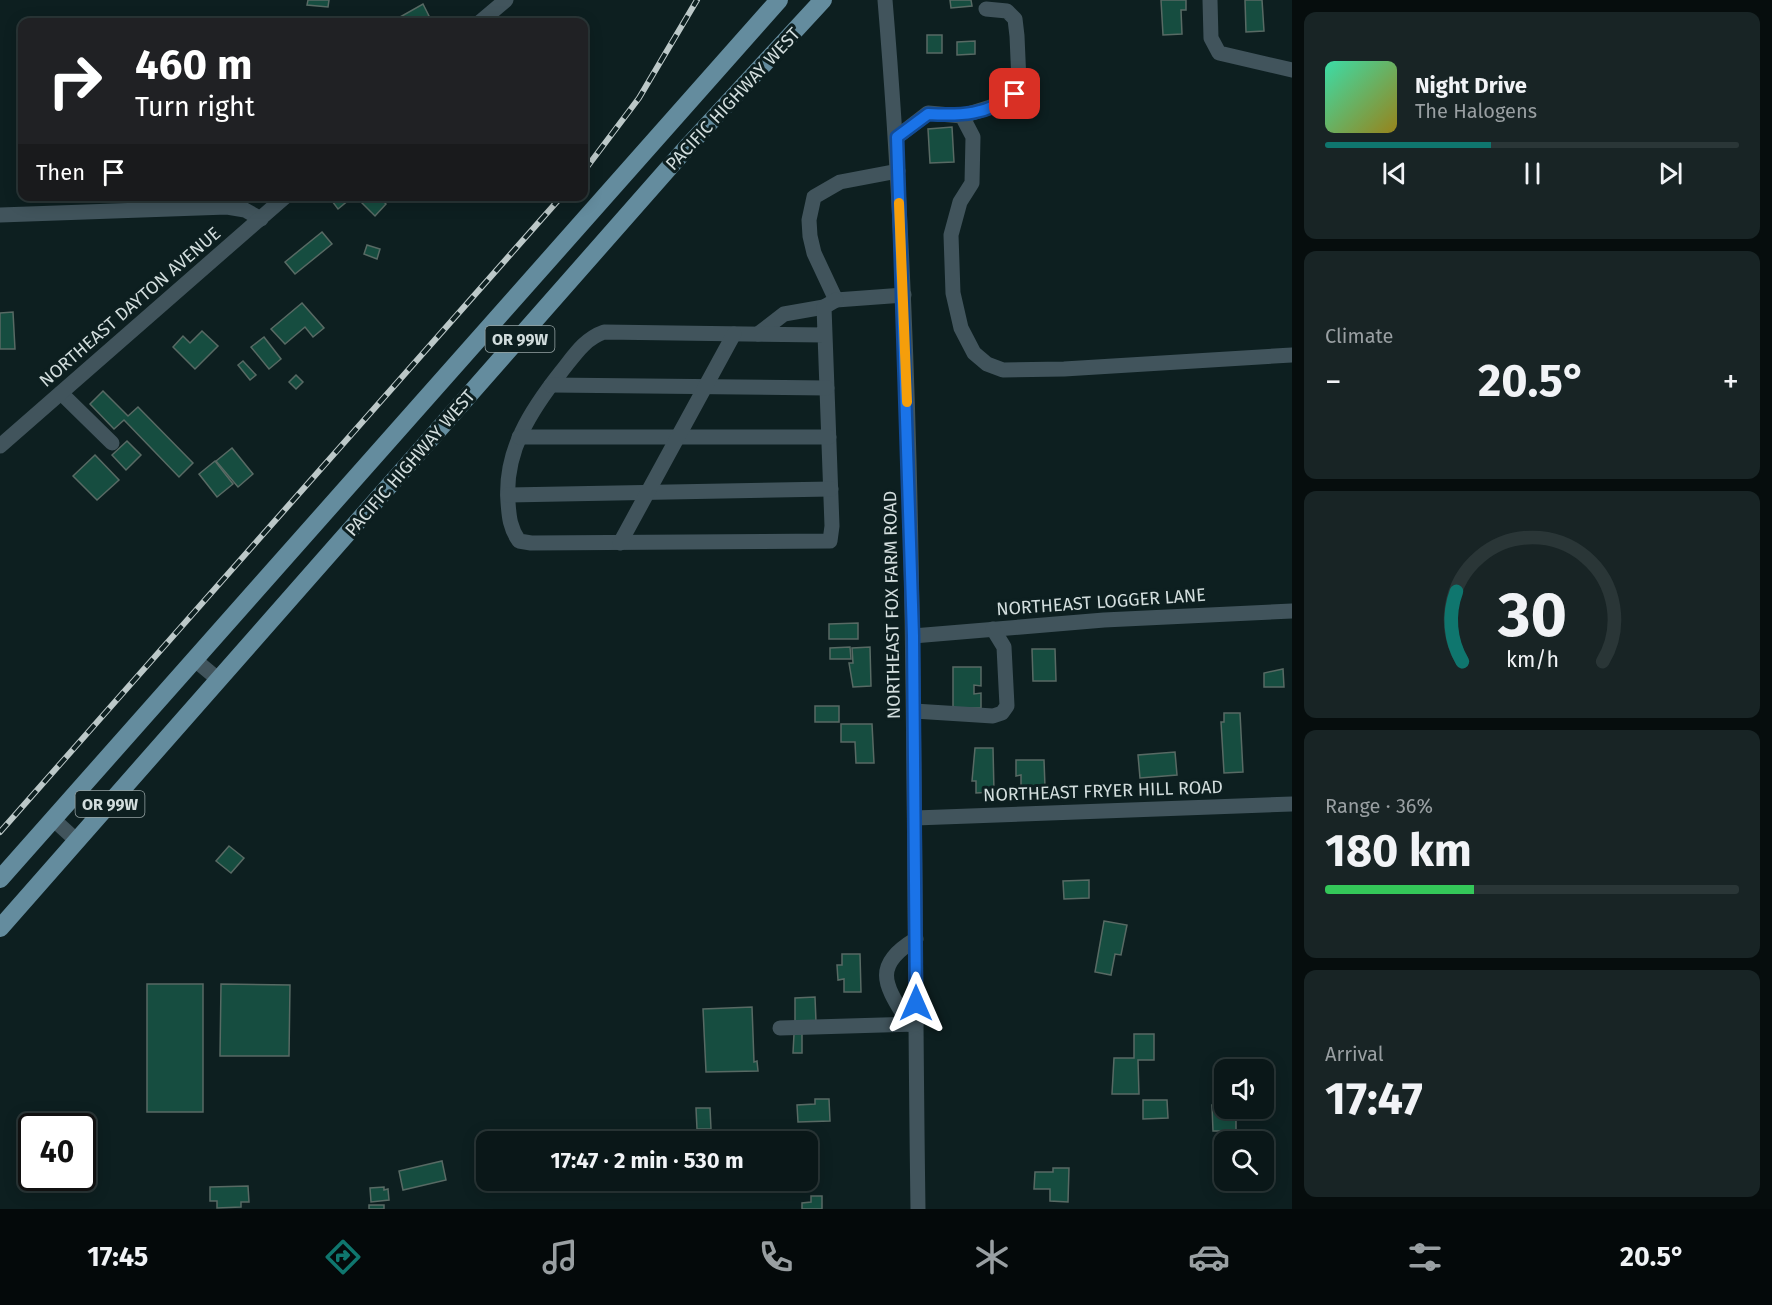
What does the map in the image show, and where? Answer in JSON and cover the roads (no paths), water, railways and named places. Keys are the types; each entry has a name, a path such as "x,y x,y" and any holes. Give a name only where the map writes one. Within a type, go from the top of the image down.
{"main road":[{"name":"PACIFIC HIGHWAY WEST","path":"0,879 779,0"},
{"name":"PACIFIC HIGHWAY WEST","path":"0,928 688,145 823,0"}],"street":[{"name":"NORTHEAST FOX FARM ROAD","path":"885,0 897,137 904,295 913,636 916,939 913,1024 918,1209"},
{"path":"1210,0 1211,38 1219,53 1292,70"},
{"path":"484,18 498,2"},
{"path":"897,137 928,114 962,116 1007,100 1015,94 1019,82 1015,19 1007,11 986,9"},
{"path":"962,116 973,136 972,183 960,202 951,235 953,293 961,328 974,353 987,364 1003,370 1064,369 1292,355"},
{"path":"825,335 604,332 585,343 551,385 519,437 508,468 512,531 519,541 531,543 830,541 831,489 825,335 830,304 814,253 809,220 814,197 840,182 898,171"},
{"name":"NORTHEAST DAYTON AVENUE","path":"0,446 281,201"},
{"path":"0,215 227,207 245,210 261,219"},
{"path":"758,334 784,314 830,304 904,295"},
{"path":"620,543 734,334"},
{"path":"551,385 827,388"},
{"path":"61,393 112,443"},
{"path":"519,437 829,437"},
{"path":"508,495 831,489"},
{"name":"NORTHEAST LOGGER LANE","path":"913,636 1104,620 1292,611"},
{"path":"914,711 993,716 1002,713 1007,706 1004,647 993,629"},
{"path":"195,660 219,680"},
{"name":"NORTHEAST FRYER HILL ROAD","path":"915,818 1292,804"},
{"path":"53,819 77,841"},
{"path":"913,1024 885,980 886,968 898,950 916,939"},
{"path":"780,1028 913,1024"}],"railway":[{"path":"588,166 639,98 697,0"},
{"path":"0,832 558,201"}]}
